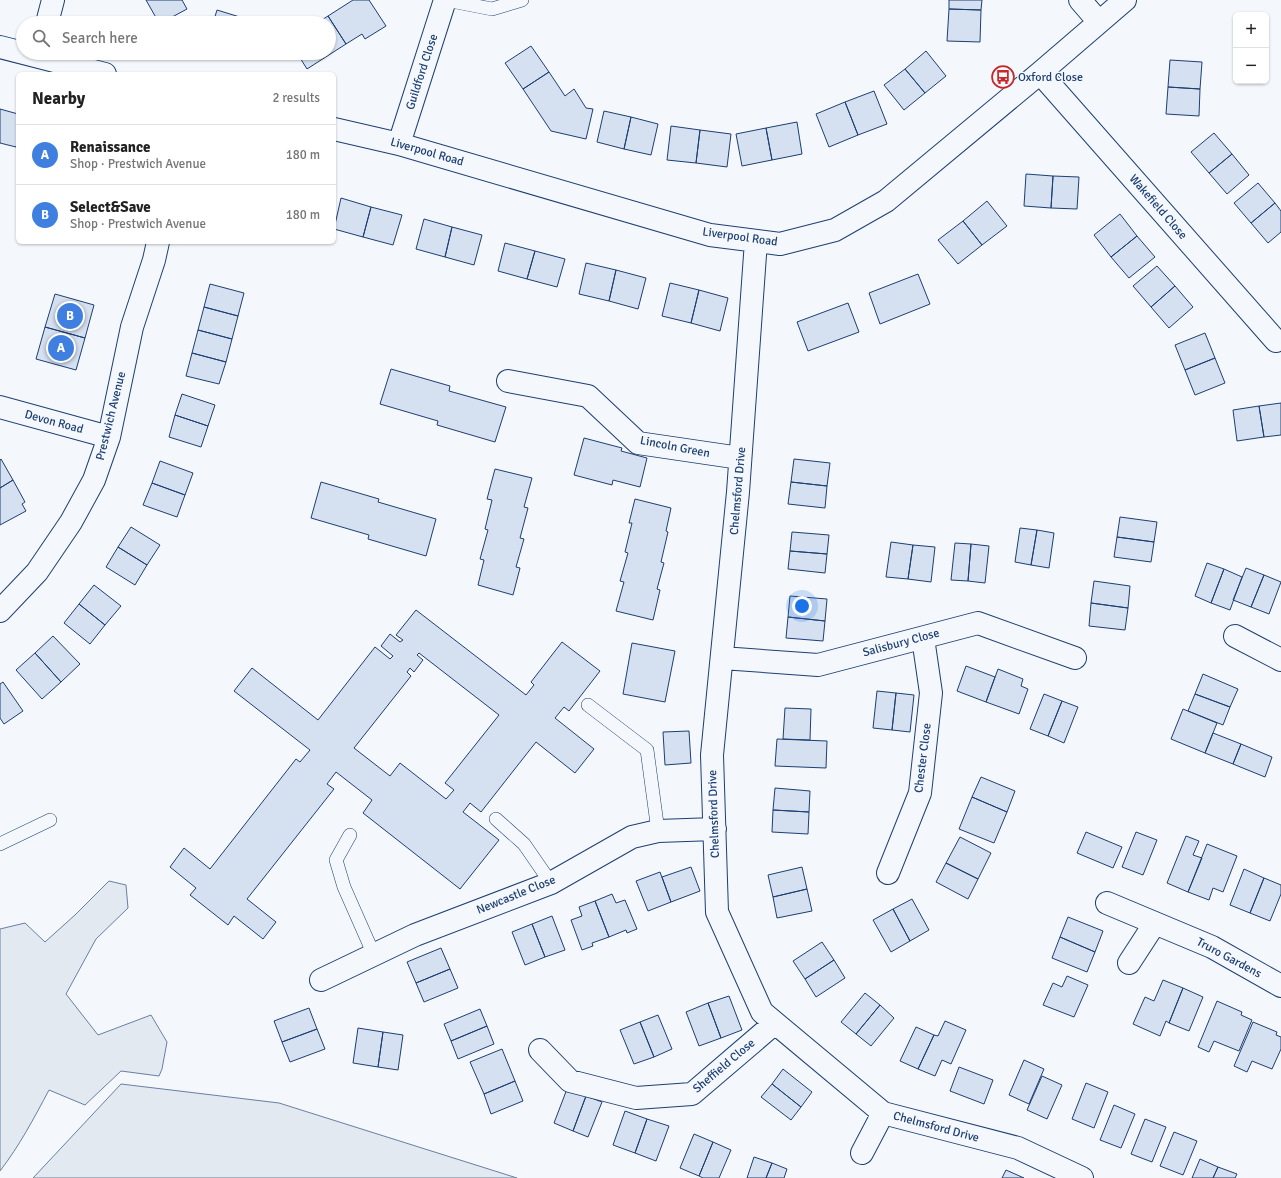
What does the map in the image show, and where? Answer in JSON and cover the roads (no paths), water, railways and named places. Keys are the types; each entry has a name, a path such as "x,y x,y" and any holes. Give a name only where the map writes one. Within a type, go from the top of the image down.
{"street":[{"path":"49,16 53,0"},
{"name":"Guildford Close","path":"399,144 445,0"},
{"path":"1080,0 1099,22"},
{"name":"Liverpool Road","path":"336,129 399,144 710,235 780,244 835,230 886,200 1040,74 1125,0"},
{"path":"0,47 16,50"},
{"path":"56,60 98,72"},
{"name":"Wakefield Close","path":"1040,74 1276,341"},
{"name":"Chelmsford Drive","path":"756,241 738,492 712,755 718,912 762,1012 884,1113 1018,1148 1078,1177"},
{"name":"Prestwich Avenue","path":"0,611 37,572 71,522 94,480 108,436 132,327 154,260 158,244"},
{"name":"Lincoln Green","path":"508,382 588,396 638,443 740,458"},
{"name":"Devon Road","path":"0,408 108,436"},
{"name":"Salisbury Close","path":"722,658 818,665 978,622 1075,658"},
{"path":"1235,636 1281,660"},
{"name":"Chester Close","path":"888,873 920,793 931,693 923,638"},
{"name":"Newcastle Close","path":"321,980 415,935 551,883 632,837 658,831 714,829"},
{"name":"Truro Gardens","path":"1107,903 1212,947 1281,986"},
{"path":"1129,963 1155,923"},
{"name":"Sheffield Close","path":"540,1050 570,1081 636,1098 692,1094 775,1023"},
{"path":"862,1153 884,1113"}],"lane":[{"path":"445,0 492,9 522,0"},
{"path":"588,705 647,750 658,831"},
{"path":"496,819 524,844 551,883"},
{"path":"0,844 50,820"},
{"path":"350,835 336,860 344,887 374,955"}],"place":[{"name":"Oxford Close","path":"1003,77"},
{"name":"Select&Save","path":"70,316"},
{"name":"Renaissance","path":"61,348"}]}
